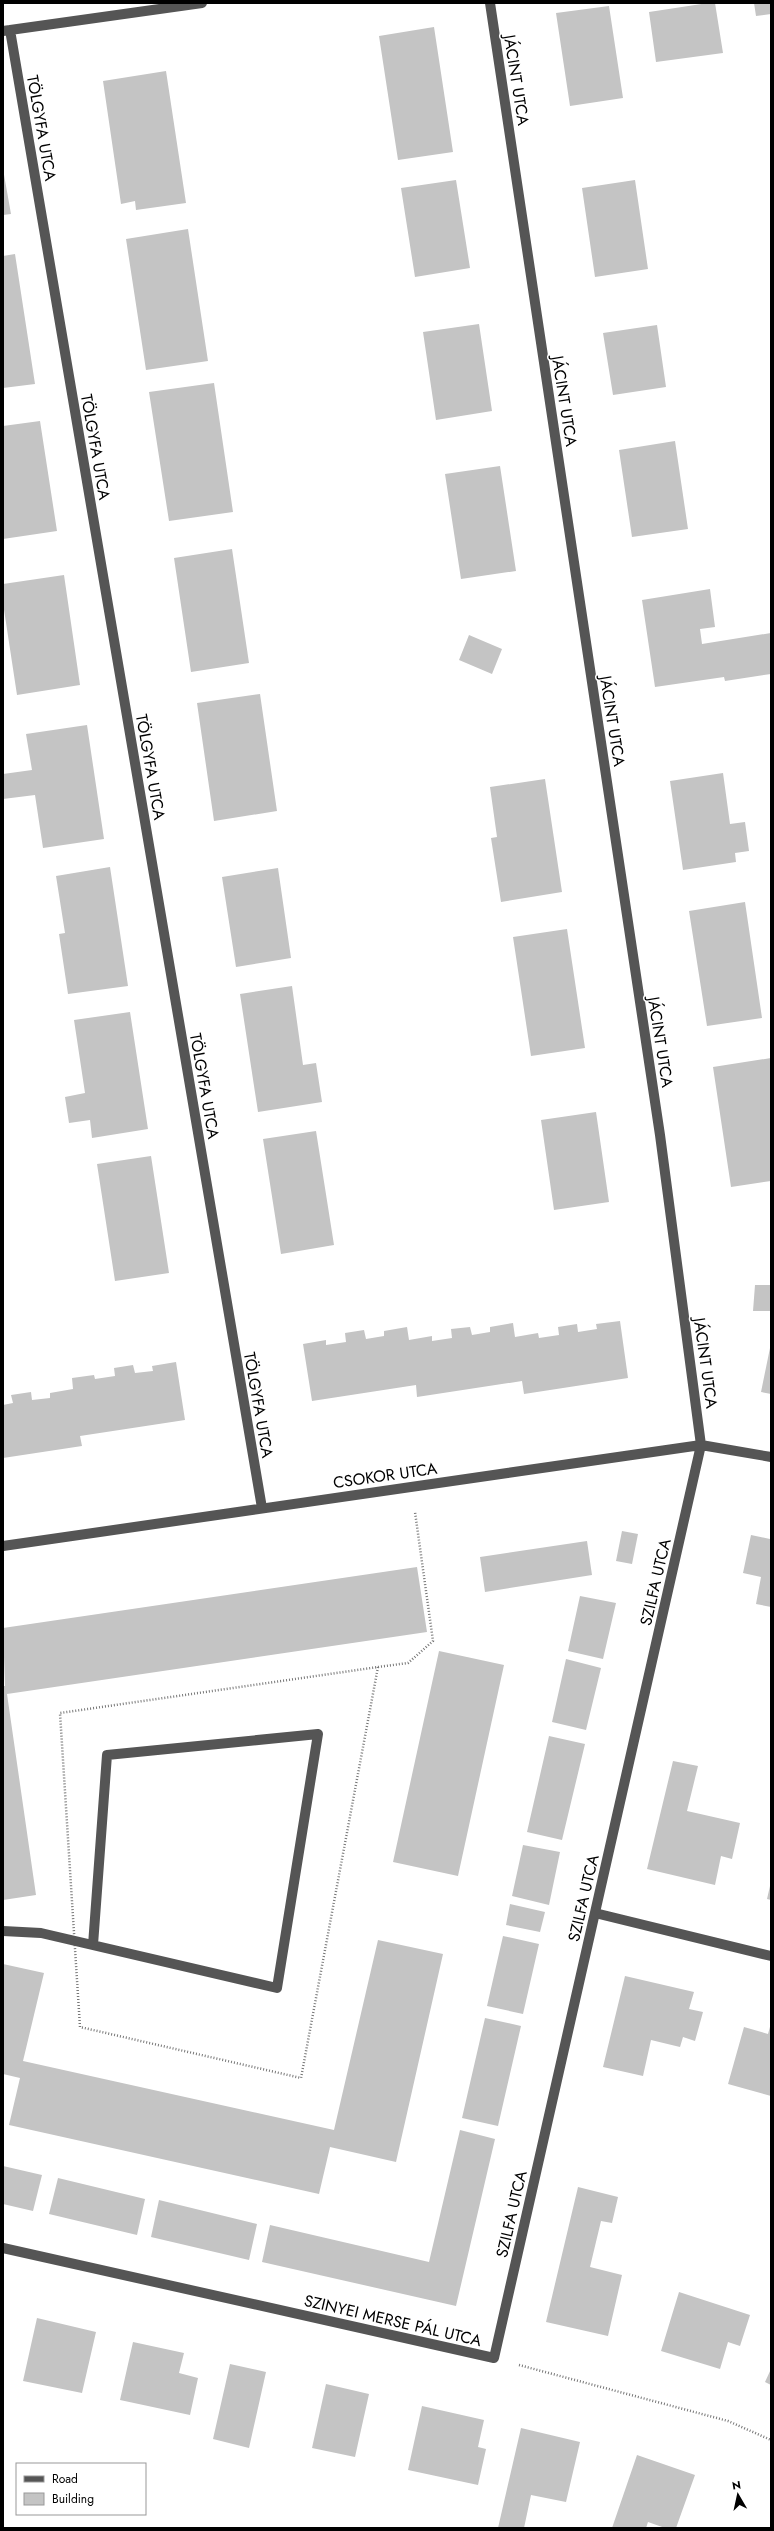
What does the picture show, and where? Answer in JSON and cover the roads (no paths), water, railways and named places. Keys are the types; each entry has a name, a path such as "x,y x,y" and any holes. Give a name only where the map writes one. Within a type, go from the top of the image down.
{"street":[{"path":"7,31 202,3"},
{"name":"JÁCINT UTCA","path":"490,3 660,1135 701,1445"},
{"name":"TÖLGYFA UTCA","path":"7,31 262,1508"},
{"name":"CSOKOR UTCA","path":"3,1546 701,1445 771,1457"},
{"name":"SZILFA UTCA","path":"494,2358 701,1445"},
{"path":"3,1931 40,1933 93,1946 277,1988 318,1734 107,1755 93,1946"},
{"path":"595,1913 771,1956"},
{"name":"SZINYEI MERSE PÁL UTCA","path":"3,2248 494,2358"}]}
